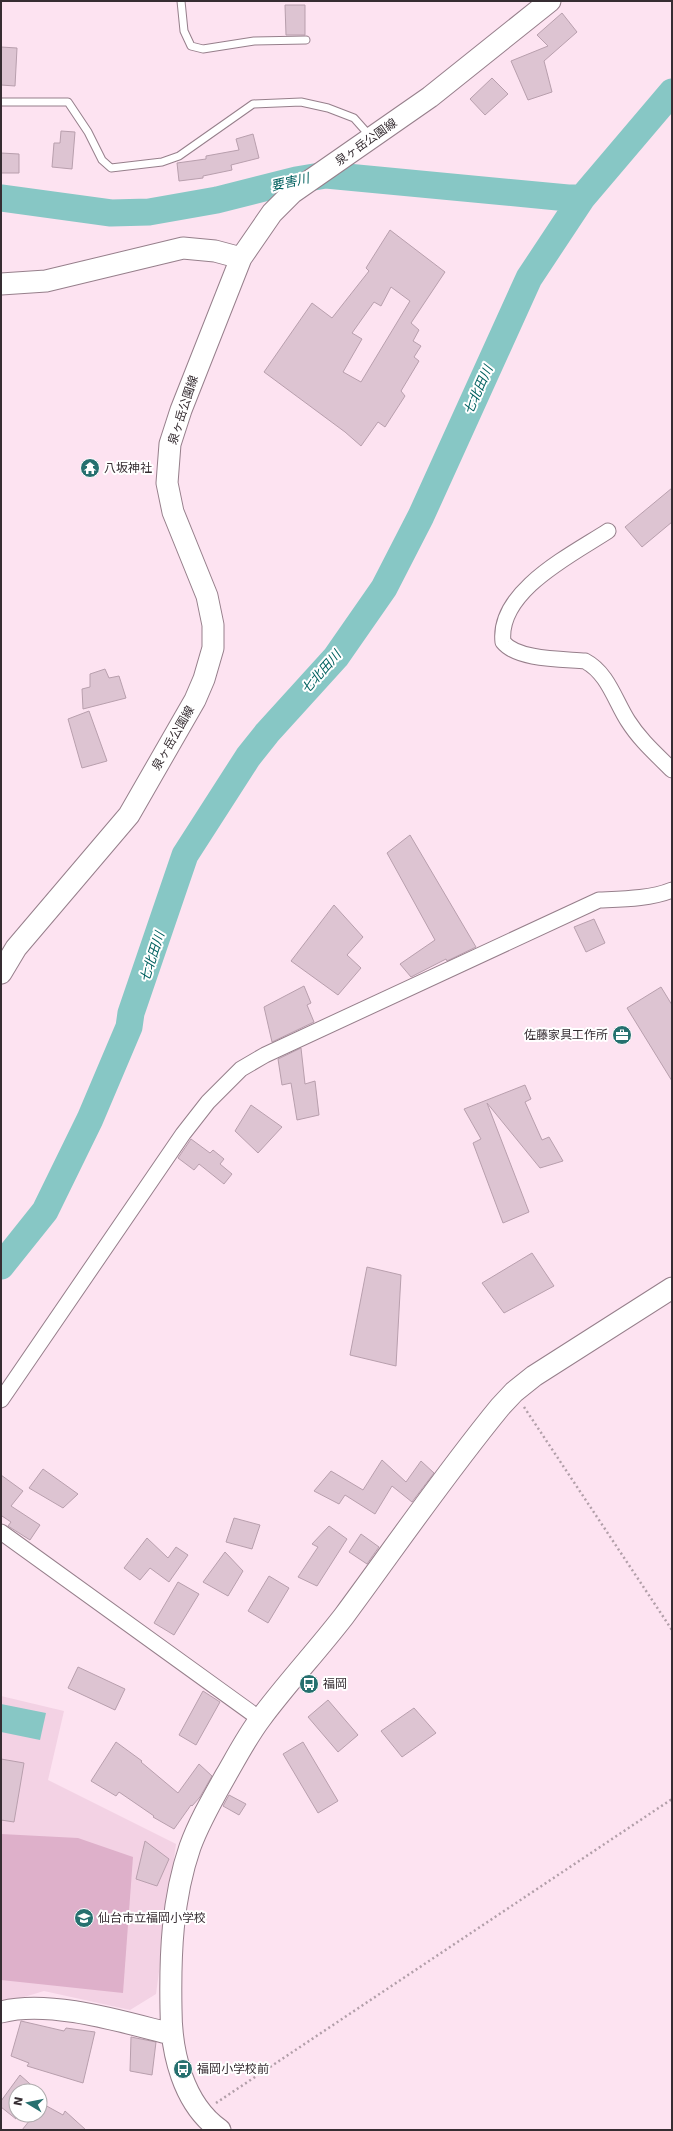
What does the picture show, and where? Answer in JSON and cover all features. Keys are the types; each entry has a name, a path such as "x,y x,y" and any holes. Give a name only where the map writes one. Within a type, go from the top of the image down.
{"street":[{"name":"泉ヶ岳公園線","path":"1,973 16,948 129,815 195,700 204,679 214,648 213,625 207,596 173,512 167,483 170,444 181,410 240,258 272,213 292,193 351,154 430,97 550,1"},
{"path":"1,284 46,281 183,248 215,250 240,258"},
{"path":"608,531 553,567 529,586 506,615 502,636 503,642 506,647 521,653 590,664 602,674 628,721 645,743 672,770"},
{"path":"1,1400 183,1134 208,1102 241,1069 265,1055 599,900 662,894 672,890"},
{"path":"220,2130 201,2113 182,2076 171,2034 170,1964 174,1923 184,1868 191,1846 217,1792 260,1719 323,1644 484,1426 514,1392 534,1376 672,1288"},
{"path":"1,1532 260,1719"},
{"path":"1,2012 22,2008 68,2011 171,2034"}],"lane":[{"path":"181,1 184,31 191,46 203,49 254,41 306,40"},
{"path":"1,102 68,102 88,132 102,160 111,168 162,162 178,156 253,104 301,102 328,108 354,118 372,138"}],"path":[{"path":"514,1392 672,1630"},
{"path":"201,2113 672,1799"}],"shaded area":[{"name":"仙台市立福岡小学校","path":"1,1696 64,1711 48,1780 176,1844 156,1994 130,2010 44,1991 1,2004"},
{"path":"1,1704 46,1713 40,1740 1,1732"},
{"path":"1,1834 78,1838 133,1857 123,1993 1,1980"}],"building":[{"path":"285,5 305,5 305,35 286,35"},
{"path":"562,13 577,32 544,61 552,92 528,100 511,61 548,46 537,35"},
{"path":"1,47 17,48 15,86 1,85"},
{"path":"492,78 508,94 485,115 470,99"},
{"path":"61,131 75,132 72,169 52,167 54,143 60,143"},
{"path":"253,134 259,158 231,165 232,170 203,176 203,178 179,181 177,163 206,159 206,156 239,150 236,139"},
{"path":"1,153 19,154 19,173 1,173"},
{"path":"390,230 445,272 411,323 419,330 413,341 421,346 414,357 419,361 401,391 405,396 385,427 378,422 361,446 345,432 264,372 312,303 332,318 369,271 366,268","holes":["391,287 410,301 361,382 343,372 362,339 352,333 374,302 381,306"]},
{"path":"672,488 672,522 642,547 625,527"},
{"path":"105,669 109,678 119,676 126,698 83,709 82,689 90,687 90,674"},
{"path":"89,711 107,761 82,768 68,719"},
{"path":"410,835 476,947 447,961 446,959 411,977 400,964 435,940 387,853"},
{"path":"334,905 363,937 347,955 361,968 338,995 291,961"},
{"path":"594,919 605,943 586,952 574,927"},
{"path":"304,986 311,1003 307,1005 314,1022 272,1042 264,1007"},
{"path":"661,987 672,1005 672,1081 627,1008"},
{"path":"301,1048 305,1084 315,1081 319,1115 297,1120 291,1083 282,1085 278,1059"},
{"path":"525,1085 531,1099 525,1102 542,1140 549,1137 563,1161 540,1168 487,1103 529,1212 503,1223 473,1143 481,1139 464,1109"},
{"path":"251,1105 282,1127 258,1153 235,1131"},
{"path":"191,1139 210,1153 213,1150 224,1159 220,1164 232,1174 224,1184 199,1164 194,1170 178,1158"},
{"path":"532,1253 554,1286 504,1313 482,1283"},
{"path":"367,1267 401,1275 396,1366 350,1355"},
{"path":"382,1460 406,1482 421,1461 434,1473 412,1502 392,1486 375,1514 345,1495 339,1504 314,1491 331,1471 363,1490"},
{"path":"43,1469 78,1494 63,1508 29,1488"},
{"path":"1,1475 23,1491 11,1506 40,1525 30,1540 8,1526 11,1522 2,1516 1,1518"},
{"path":"234,1518 260,1525 252,1549 226,1542"},
{"path":"329,1526 347,1539 317,1586 298,1577 318,1547 312,1544"},
{"path":"361,1534 379,1547 367,1564 349,1552"},
{"path":"147,1538 168,1558 176,1547 188,1555 169,1582 150,1568 140,1580 124,1568"},
{"path":"225,1552 243,1571 228,1596 203,1582"},
{"path":"269,1576 289,1588 268,1623 248,1611"},
{"path":"178,1582 199,1594 174,1635 154,1623"},
{"path":"78,1667 125,1689 115,1710 68,1688"},
{"path":"203,1691 220,1702 196,1745 179,1735"},
{"path":"328,1700 358,1735 338,1752 308,1717"},
{"path":"414,1708 436,1733 402,1757 381,1731"},
{"path":"116,1742 142,1761 141,1762 178,1793 199,1764 212,1776 200,1797 192,1806 191,1805 174,1829 153,1817 154,1816 119,1792 116,1796 91,1781"},
{"path":"303,1742 338,1801 318,1813 283,1754"},
{"path":"1,1759 24,1763 14,1822 1,1820"},
{"path":"229,1795 246,1804 239,1815 223,1806"},
{"path":"145,1841 169,1859 157,1886 136,1879"},
{"path":"21,2021 64,2031 66,2028 95,2032 83,2083 27,2066 29,2063 11,2056"},
{"path":"131,2037 156,2042 152,2075 130,2071"},
{"path":"20,2075 29,2083 14,2083"},
{"path":"8,2091 8,2113 1,2107 1,2101"},
{"path":"48,2107 63,2115 65,2111 86,2130 22,2130 28,2123 48,2123"}],"waterway":[{"name":"七北田川","path":"1,1266 45,1211 90,1119 129,1027 131,1013 185,855 248,757 267,733 336,657 384,588 421,516 529,278 582,198 672,92"},
{"name":"要害川","path":"1,198 111,213 149,212 217,200 296,180 326,175 568,198 582,198"}],"place":[{"name":"八坂神社","path":"90,468"},
{"name":"佐藤家具工作所","path":"622,1035"},
{"name":"福岡","path":"309,1684"},
{"name":"仙台市立福岡小学校","path":"84,1918"},
{"name":"福岡小学校前","path":"183,2069"}]}
